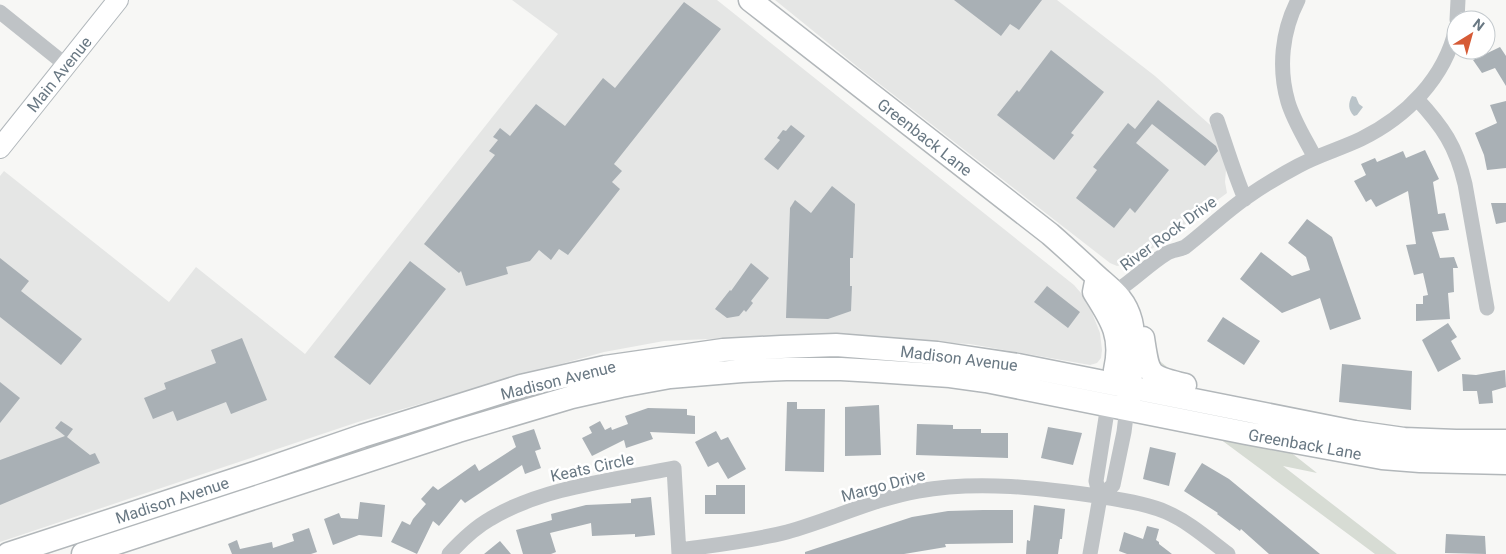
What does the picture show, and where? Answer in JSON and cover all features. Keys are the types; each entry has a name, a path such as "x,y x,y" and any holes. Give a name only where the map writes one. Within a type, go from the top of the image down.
{"main road":[{"name":"Greenback Lane","path":"750,0 1050,234 1097,277 1094,292 1117,305 1119,396"},
{"path":"1117,305 1131,312 1141,329 1147,366 1156,376 1161,380 1205,390 1222,397 1246,411"},
{"name":"Madison Avenue","path":"8,554 362,436 521,386 604,367 640,361 723,350 781,346 836,346 937,353 981,359 1119,396"},
{"name":"Madison Avenue","path":"83,554 397,450 501,418 572,397 670,377 742,371 841,369 950,376 1119,396"},
{"name":"Greenback Lane","path":"1119,396 1246,411 1355,432 1404,439 1506,441"},
{"name":"Greenback Lane","path":"1119,396 1246,433 1382,458 1420,461 1506,462"}],"street":[{"name":"Main Avenue","path":"0,148 118,0"},
{"path":"1298,0 1287,26 1283,45 1284,83 1288,102 1295,120 1315,158"},
{"path":"0,12 66,65"},
{"name":"River Rock Drive","path":"1117,305 1130,283 1168,252 1182,248 1245,199 1283,175 1315,158 1363,138 1386,124 1417,98 1431,83 1446,57"},
{"path":"1417,98 1449,138 1461,165 1487,308"},
{"path":"1217,120 1230,155 1234,173 1245,199"},
{"path":"1090,554 1100,497 1113,485 1124,432 1119,396"},
{"name":"Keats Circle","path":"449,554 474,530 489,519 514,506 584,485 674,468 679,552"},
{"name":"Margo Drive","path":"679,552 788,532 918,491 990,486 1084,493 1163,510 1184,520 1228,554"}],"shaded area":[{"path":"512,0 717,0 1074,285 1087,300 1100,333 1101,358 1097,363 1090,365 970,344 798,335 664,341 604,352 358,422 0,542 0,176 4,171 169,302 196,267 305,354 558,34"},
{"path":"775,0 1057,0 1155,76 1217,131 1227,158 1225,182 1227,193 1137,260 1117,266 1110,263 859,68"},
{"path":"1352,96 1356,97 1359,104 1363,107 1354,116 1349,106"},
{"path":"1126,334 1238,424 1260,428 1317,473 1283,466 1397,554 1375,554 1108,356"}],"building":[{"path":"954,0 1042,0 1019,30 1010,24 1001,36"},
{"path":"684,2 721,29 614,164 622,171 612,182 620,189 568,255 559,249 551,260 539,250 530,261 506,267 508,274 466,286 461,271 459,273 424,244 495,155 489,151 498,140 493,137 500,128 510,136 536,104 565,126 603,78 615,88"},
{"path":"1500,47 1506,56 1506,86 1495,68 1482,73 1473,60 1496,60 1496,49"},
{"path":"1051,50 1104,92 1071,133 1074,135 1054,160 997,115 1017,90 1019,92"},
{"path":"1158,100 1216,146 1218,151 1205,166 1152,124 1136,143 1169,170 1135,213 1130,208 1114,228 1076,198 1097,170 1093,167 1128,123 1135,129"},
{"path":"1506,101 1506,168 1487,170 1484,155 1475,133 1497,123 1490,105"},
{"path":"791,125 805,136 778,170 764,159 780,140 777,138 783,130 786,131"},
{"path":"1425,150 1439,179 1433,182 1438,214 1445,213 1449,230 1432,232 1440,258 1454,257 1458,268 1453,268 1454,292 1448,293 1450,319 1416,321 1416,304 1423,304 1423,296 1428,295 1423,273 1414,275 1406,245 1416,244 1408,191 1376,207 1371,199 1366,202 1354,181 1366,175 1361,164 1375,158 1377,162 1403,151 1406,158"},
{"path":"832,186 855,204 853,258 850,258 851,311 828,319 786,318 790,208 795,200 811,213"},
{"path":"1491,203 1506,203 1506,222 1496,224"},
{"path":"1307,219 1332,237 1361,319 1330,330 1320,298 1282,313 1240,279 1261,252 1292,276 1310,270 1306,257 1288,243"},
{"path":"0,258 29,281 21,291 82,339 61,365 0,317"},
{"path":"410,261 446,289 370,385 334,357"},
{"path":"751,263 769,278 751,301 753,303 746,312 744,310 739,316 727,318 715,309 731,291"},
{"path":"1047,286 1080,312 1068,328 1034,302"},
{"path":"1223,317 1260,341 1244,365 1207,341"},
{"path":"1448,323 1457,337 1451,341 1461,359 1438,372 1422,340"},
{"path":"242,338 267,400 231,414 226,402 177,421 173,411 153,419 144,398 166,389 164,383 216,363 211,350"},
{"path":"1342,364 1412,371 1411,410 1339,402"},
{"path":"1505,370 1506,387 1492,391 1493,403 1479,404 1477,391 1463,391 1462,374 1476,375"},
{"path":"0,382 20,398 0,423"},
{"path":"787,402 797,402 797,409 825,409 824,472 785,471"},
{"path":"879,405 881,455 845,456 845,407"},
{"path":"648,408 687,409 687,415 695,416 695,434 650,432 653,439 626,448 624,440 592,456 582,438 592,433 589,427 600,421 605,430 611,427 612,430 628,424 625,416"},
{"path":"61,421 73,429 67,437 90,455 95,453 100,463 0,505 0,460 65,436 55,428"},
{"path":"917,424 953,425 953,429 981,429 981,433 1008,433 1008,458 916,455"},
{"path":"1048,427 1082,433 1073,465 1041,458"},
{"path":"534,429 541,449 535,451 541,468 525,474 522,465 465,503 461,499 439,526 433,521 417,554 391,542 402,521 410,525 426,504 421,499 433,486 438,490 475,464 479,471 516,447 512,436"},
{"path":"716,431 721,440 728,437 746,469 728,479 718,462 708,467 695,442"},
{"path":"1150,447 1176,453 1169,486 1143,479"},
{"path":"1202,463 1229,479 1320,554 1269,554 1241,529 1240,531 1218,513 1184,491"},
{"path":"716,485 745,485 745,514 705,514 705,495 716,495"},
{"path":"651,497 655,535 635,537 635,534 592,536 591,523 550,533 556,552 551,554 523,554 516,530 552,520 551,514 586,505 631,503 631,499"},
{"path":"360,502 385,505 382,537 359,535 333,545 324,519 339,513 341,518 358,519"},
{"path":"1034,505 1065,509 1062,539 1060,539 1058,554 1026,554 1027,540 1030,541"},
{"path":"1013,510 1013,543 945,544 946,547 904,554 805,554 805,552 912,517 948,511"},
{"path":"1147,526 1159,529 1156,540 1172,554 1127,554 1119,551 1124,532 1143,539"},
{"path":"309,528 317,552 311,554 232,554 228,544 237,540 240,549 272,542 273,548 294,541 292,534"},
{"path":"1446,534 1485,536 1486,554 1445,553"},
{"path":"500,541 511,554 484,554"}]}
